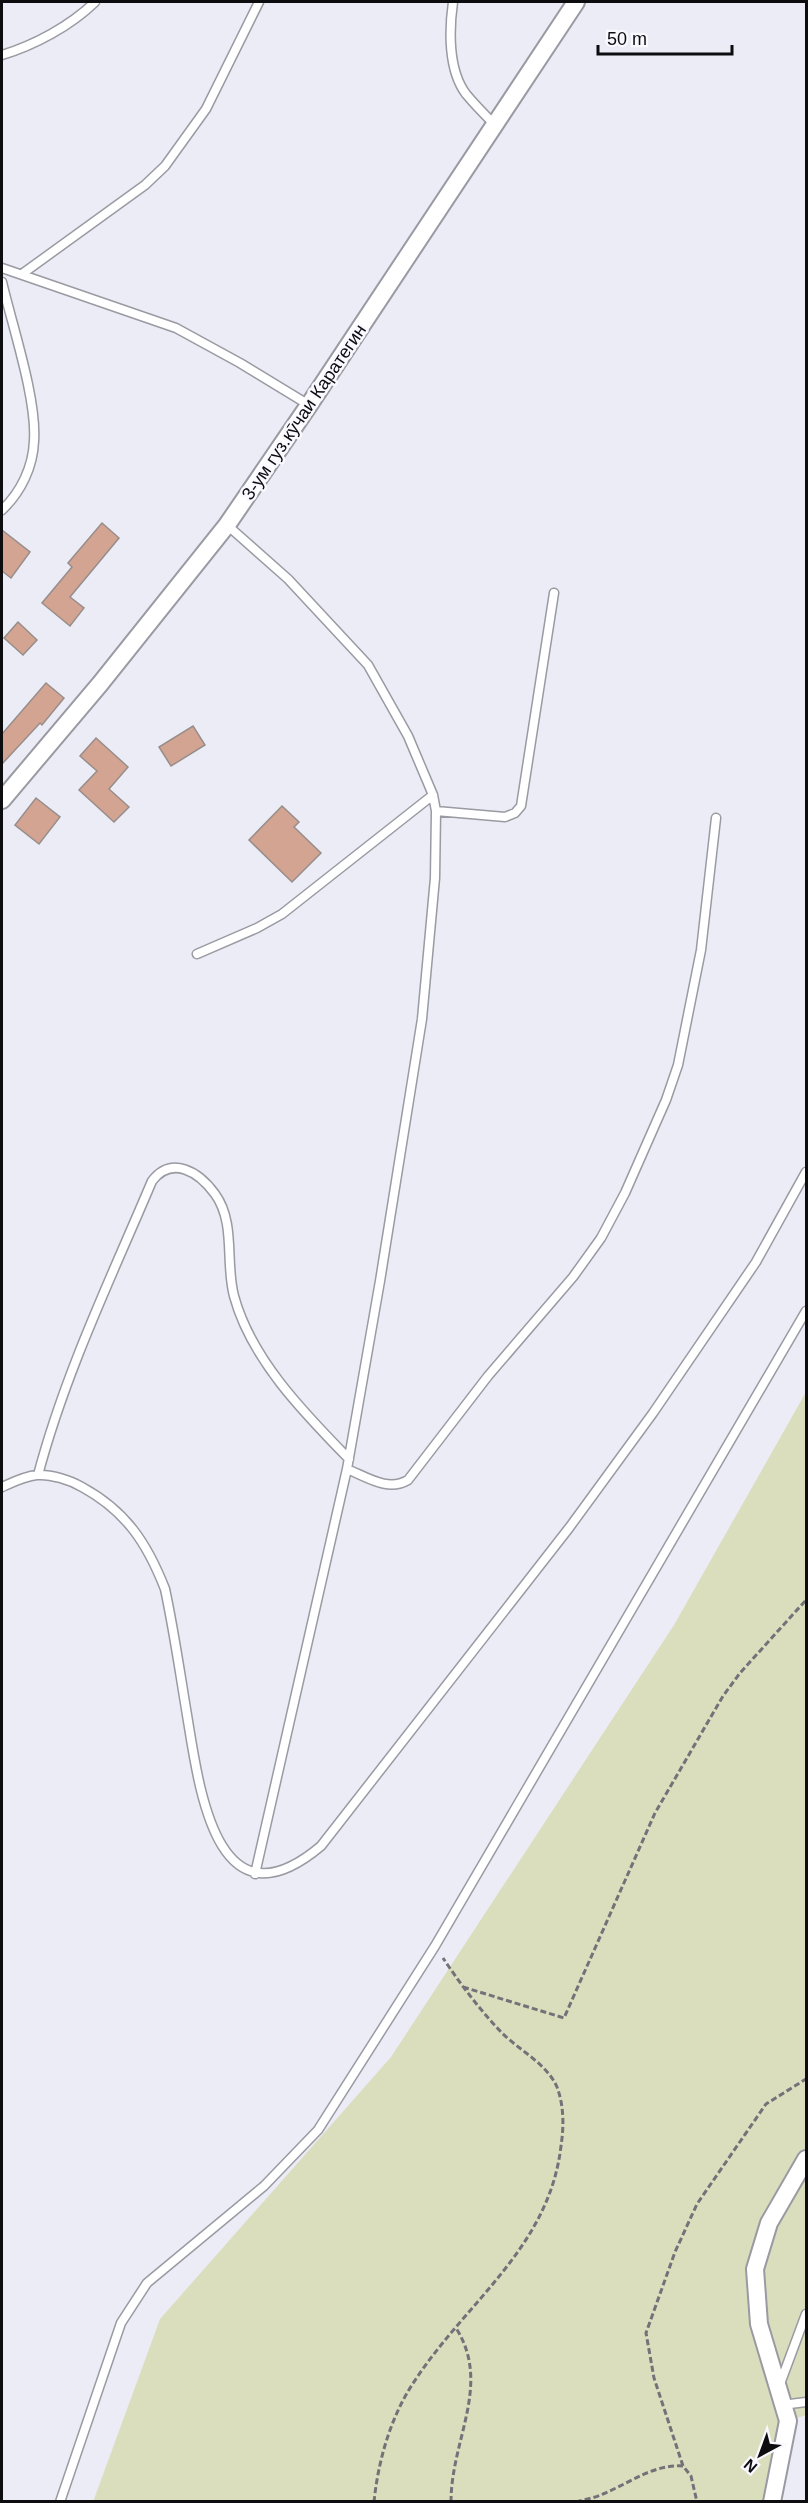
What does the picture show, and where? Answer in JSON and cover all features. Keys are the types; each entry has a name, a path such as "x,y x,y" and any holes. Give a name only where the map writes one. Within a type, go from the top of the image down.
{"street":[{"name":"3-ум гуз.кӯчаи Каратегин","path":"2,800 100,684 227,525 576,2"},
{"path":"772,2502 788,2421 759,2324 755,2269 770,2223 807,2159"}],"lane":[{"path":"2,55 75,20 95,2"},
{"path":"22,274 145,185 165,166 206,109 259,2"},
{"path":"453,2 452,48 455,69 465,92 495,125"},
{"path":"2,268 176,328 309,405"},
{"path":"2,282 30,402 34,440 30,468 19,489 2,510"},
{"path":"227,525 288,579 368,665 408,736 433,795 436,811 435,878 422,1019 349,1459 255,1874"},
{"path":"436,811 505,817 515,813 522,806 554,593"},
{"path":"197,954 257,928 282,914 433,795"},
{"path":"347,1469 386,1485 398,1486 408,1480 488,1376 573,1277 601,1238 630,1182 666,1100 678,1065 701,950 716,818"},
{"path":"38,1475 52,1422 73,1365 152,1181 160,1171 168,1167 179,1167 198,1176 214,1192 221,1204 226,1222 231,1284 241,1315 276,1376 306,1414 349,1459"},
{"path":"2,1487 38,1475 75,1483 104,1499 131,1525 156,1566 165,1589 196,1766 211,1828 231,1859 255,1874 283,1871 305,1859 336,1828 569,1528 653,1413 756,1262 807,1172"},
{"path":"60,2502 121,2323 132,2302 147,2283 264,2186 306,2144 435,1946 807,1311"},
{"path":"807,2314 780,2397 807,2402"}],"path":[{"path":"461,1986 564,2018 655,1814 723,1696 740,1673 807,1600"},
{"path":"374,2502 383,2454 410,2388 524,2246 541,2217 554,2185 563,2130 562,2106 556,2085 541,2066 503,2034 461,1986 435,1946"},
{"path":"697,2502 691,2476 683,2466 654,2378 647,2353 646,2333 675,2252 697,2204 766,2104 807,2079"},
{"path":"451,2502 452,2470 471,2401 472,2370 468,2347 456,2328"},
{"path":"576,2502 602,2495 636,2477 668,2465 683,2466"}],"green space":[{"path":"806,1392 806,2415 788,2421 768,2501 93,2502 160,2319 391,2057 674,1625"}],"building":[{"path":"102,523 119,538 70,597 84,608 70,626 42,603 72,567 68,563"},
{"path":"2,530 30,552 11,578 2,571"},
{"path":"18,622 37,640 23,655 4,638"},
{"path":"46,683 64,698 42,725 40,723 2,764 2,734"},
{"path":"193,726 205,745 171,766 159,747"},
{"path":"96,738 128,767 109,789 129,807 114,822 79,790 97,771 80,756"},
{"path":"36,798 60,817 39,844 15,825"},
{"path":"282,806 299,822 294,827 321,853 292,882 249,840"}]}
